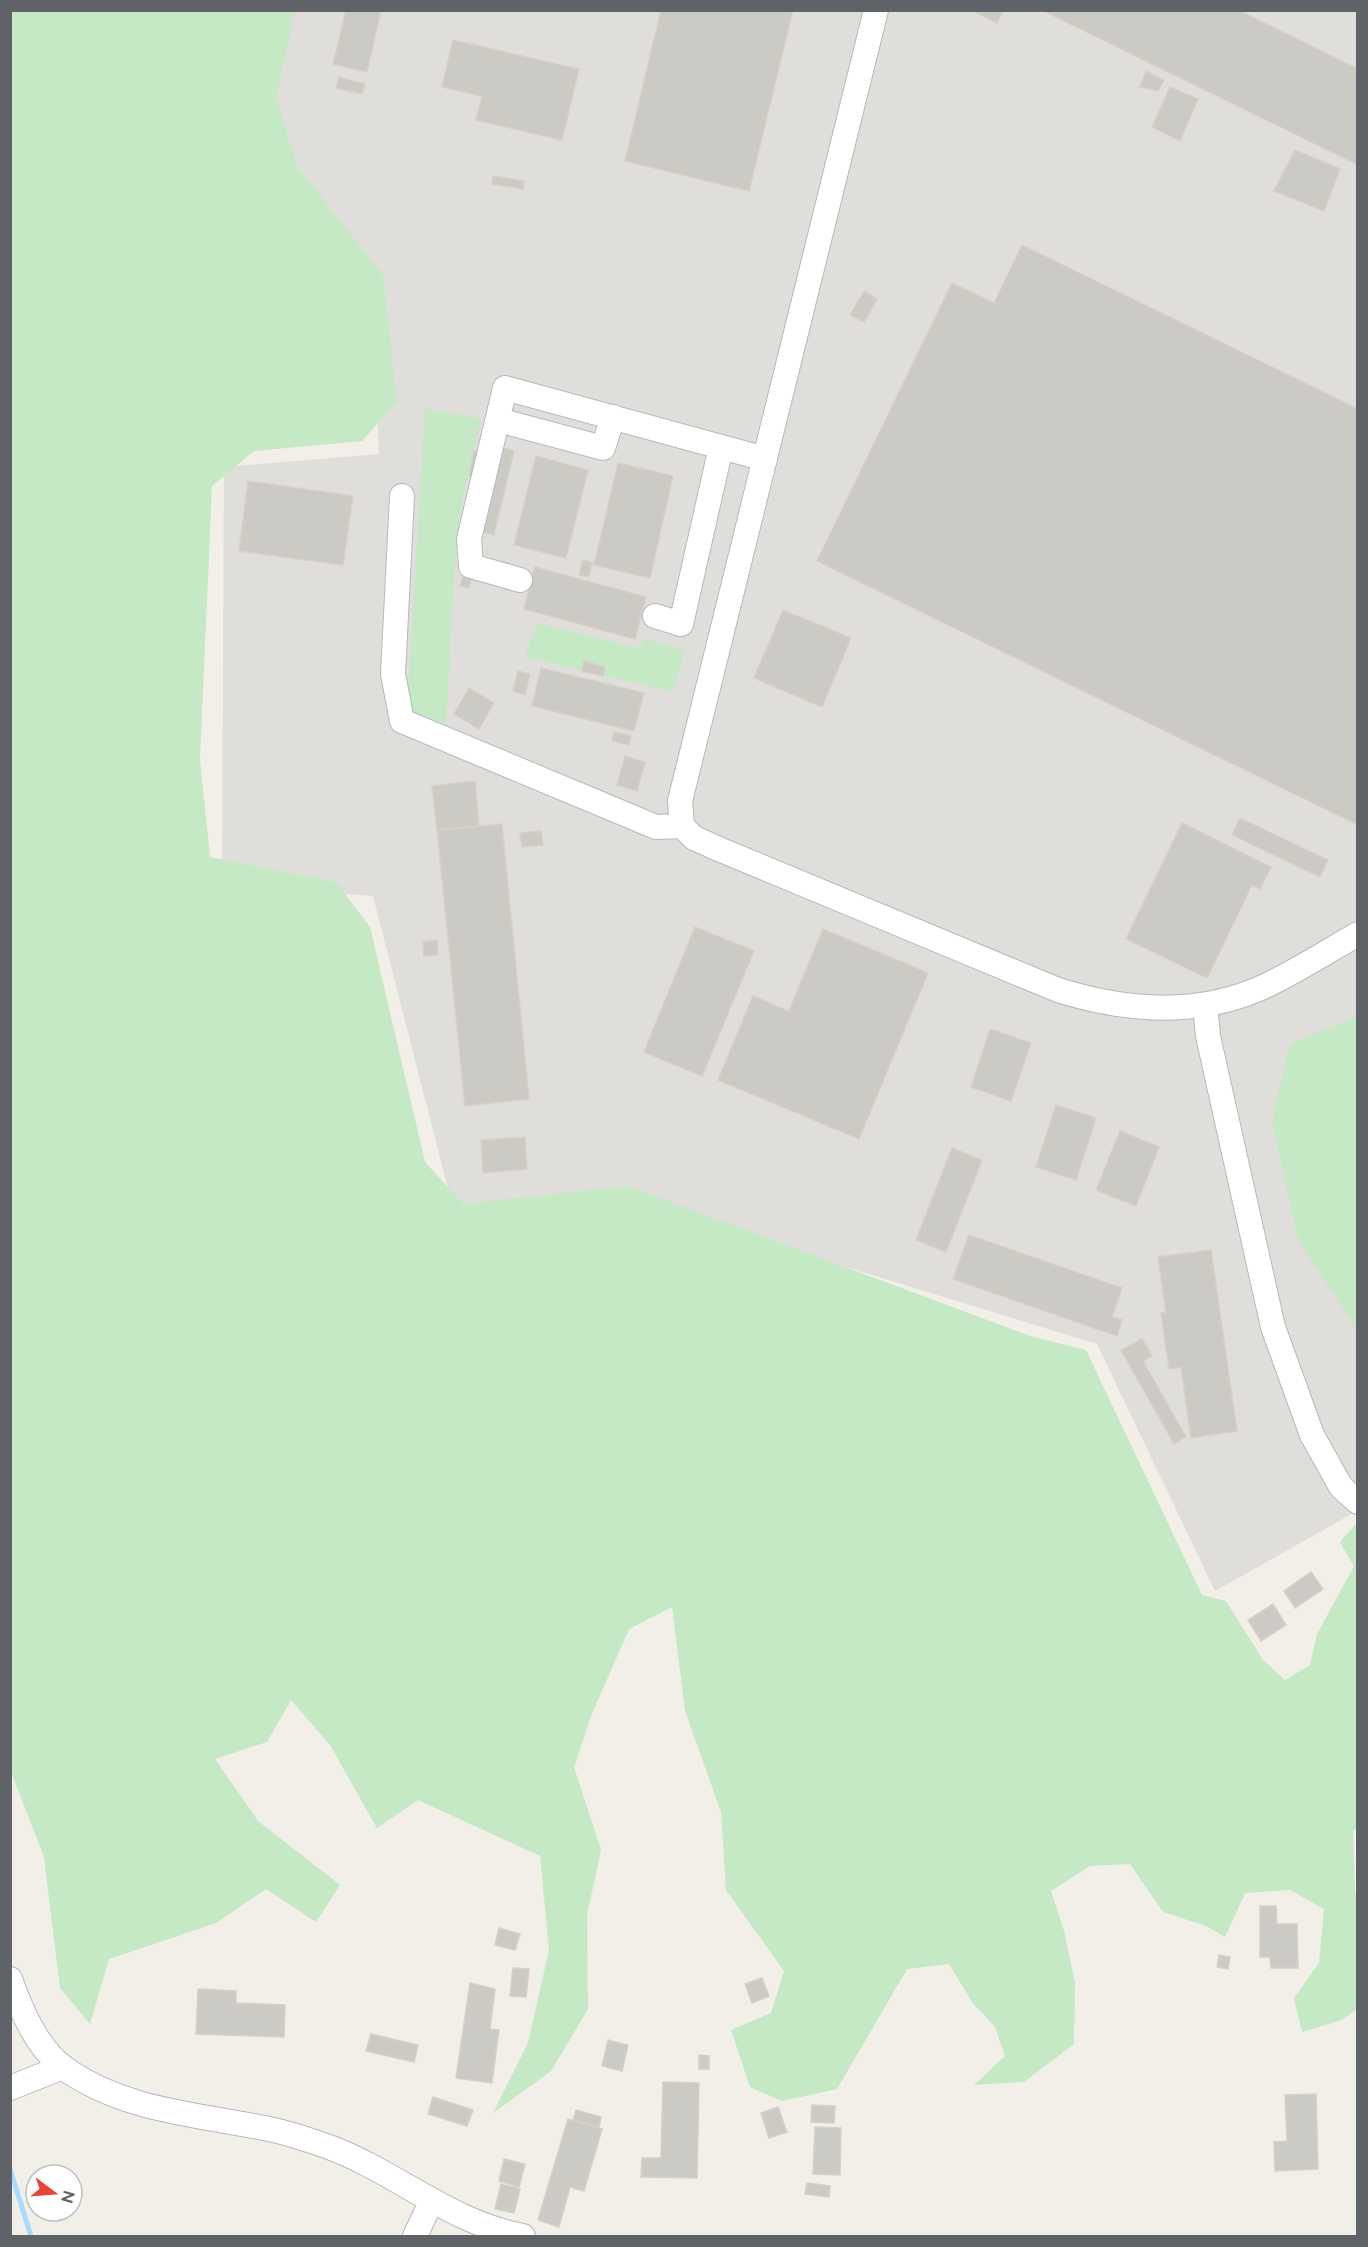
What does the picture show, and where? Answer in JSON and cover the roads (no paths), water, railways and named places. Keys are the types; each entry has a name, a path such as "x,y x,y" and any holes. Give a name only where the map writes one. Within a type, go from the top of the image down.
{"street":[{"path":"876,10 680,801 682,826 694,838 1058,990 1112,1005 1144,1008 1204,1005 1228,1000 1261,988 1358,934"},
{"path":"520,580 471,566 469,539 506,388 765,459"},
{"path":"498,420 603,448 614,417"},
{"path":"655,616 681,624 722,447"},
{"path":"402,496 393,674 402,721 656,827 682,826"},
{"path":"1204,1005 1208,1036 1273,1327 1312,1435 1341,1487 1358,1502"},
{"path":"10,1979 21,2007 38,2037 63,2067 84,2080 127,2100 158,2109 261,2127 328,2147 369,2166 431,2202 475,2222 523,2236"},
{"path":"10,2088 63,2067"},
{"path":"415,2236 431,2202"}],"waterway":[{"path":"10,2169 31,2236"}]}
